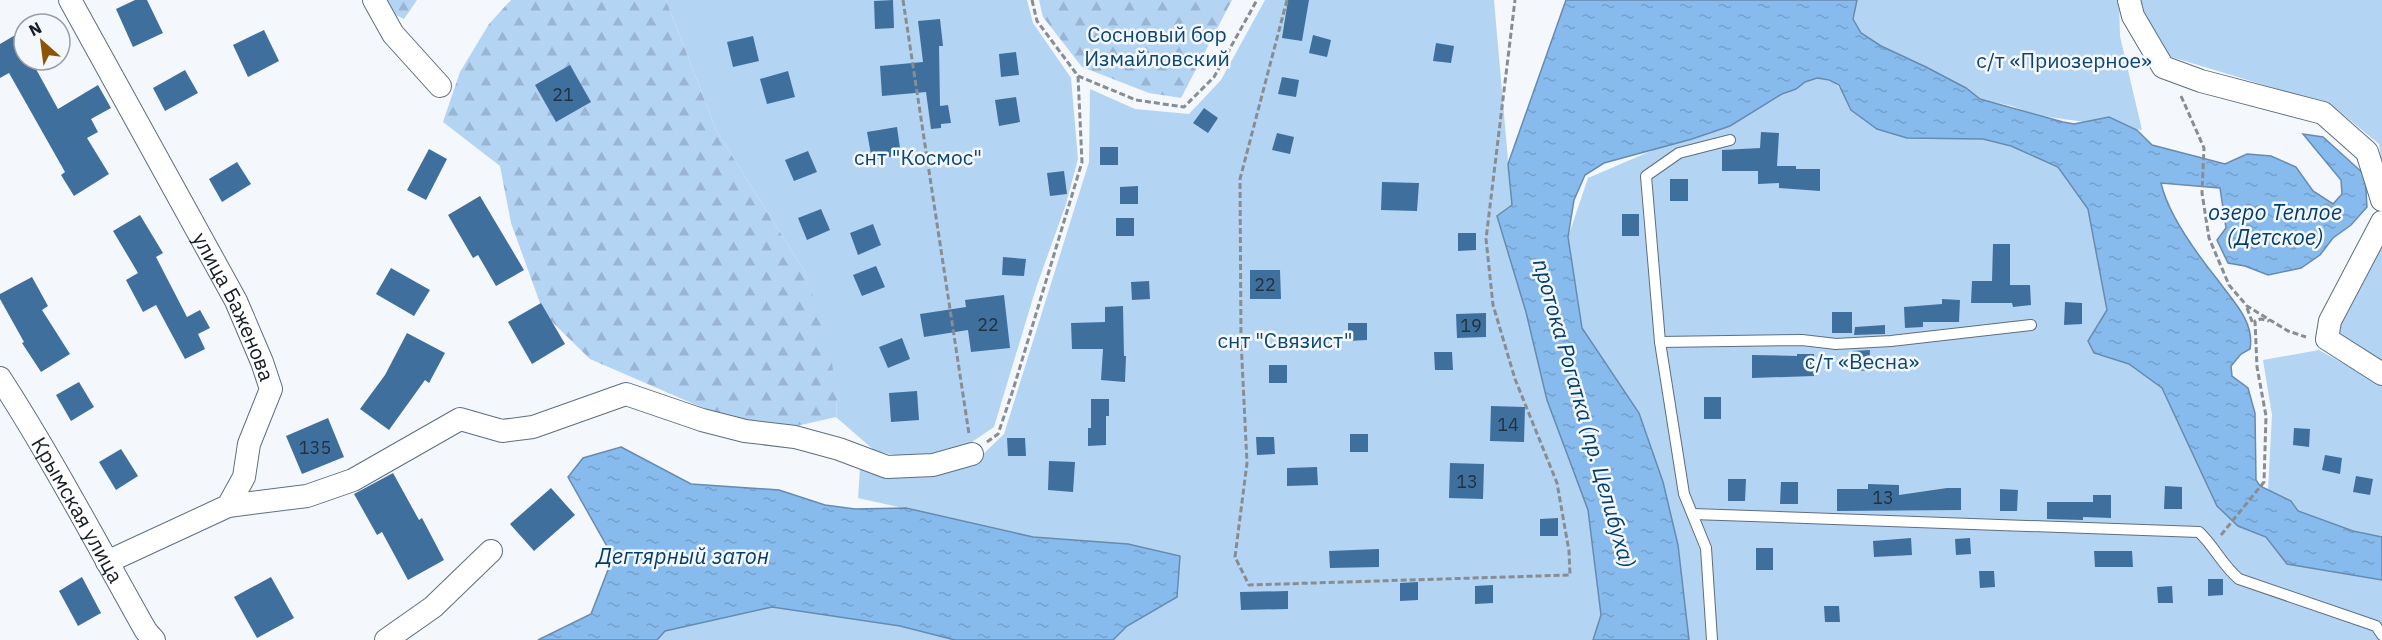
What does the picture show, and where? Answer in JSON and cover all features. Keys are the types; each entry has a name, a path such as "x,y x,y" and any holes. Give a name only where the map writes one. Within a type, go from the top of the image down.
{"street":[{"name":"улица Баженова","path":"70,0 236,301 271,389 249,444 244,477 228,506"},
{"path":"374,0 393,34 440,86"},
{"path":"2129,0 2133,16 2163,67 2201,81 2323,113 2375,153 2382,200"},
{"path":"2382,222 2330,321 2327,339 2382,374"},
{"name":"Крымская улица","path":"0,378 40,440 146,631 154,640"},
{"path":"107,562 228,506 307,496 353,480 460,419 502,431 533,427 626,394 712,423 745,431 795,437 840,448 887,467 933,465 972,454"},
{"path":"386,640 433,607 491,551"}],"lane":[{"path":"1712,640 1706,548 1684,494 1660,342 1646,176 1680,153 1730,140"},
{"path":"1660,342 1802,340 1836,344 1891,341 2031,325"},
{"path":"1693,514 2199,532 2211,544 2229,571 2239,579 2376,626 2382,635"}],"path":[{"path":"903,0 972,454 998,434 1082,162 1078,76"},
{"path":"1032,0 1037,21 1078,76 1136,100 1184,107 1214,77 1257,0"},
{"path":"1287,0 1240,179 1241,340 1246,463 1235,557 1249,585 1570,575 1569,551 1557,483 1515,379 1493,306 1486,238 1515,0"},
{"path":"2180,94 2204,148 2202,193 2209,238 2229,285 2247,306 2288,331 2310,338"},
{"path":"2247,306 2255,328"},
{"path":"2225,531 2264,482 2266,416 2257,367 2254,321 2260,319 2274,322"}],"green space":[{"path":"378,0 417,0 404,19 385,10"},
{"path":"511,0 666,0 717,132 805,272 830,349 837,399 836,417 783,429 717,414 590,359 544,314 511,223 500,166 443,122 460,72 489,24"},
{"name":"снт \"Космос\"","path":"666,0 1027,0 1033,23 1071,78 1078,159 1066,204 1036,288 994,427 966,446 945,455 910,458 875,451 836,417 837,399 805,272 717,132"},
{"name":"Сосновый бор Измайловский","path":"1039,0 1232,0 1181,98 1149,93 1082,67 1043,17"},
{"name":"снт \"Связист\"","path":"1265,0 1494,0 1512,206 1497,216 1526,312 1547,400 1588,510 1601,615 1593,640 1113,640 1127,626 1177,597 1128,544 1033,537 858,498 860,469 900,476 974,463 1004,434 1089,162 1090,89 1135,109 1189,114 1221,80"},
{"name":"с/т «Приозерное»","path":"1857,0 2119,0 2120,36 2142,130 2035,115 2012,106 1980,99 1966,88 1881,46 1861,33 1853,19"},
{"path":"2136,0 2382,0 2382,164 2379,144 2333,106 2165,55"},
{"name":"с/т «Весна»","path":"1817,78 1831,82 1840,88 1851,110 1961,138 1983,139 2011,146 2058,167 2088,209 2107,310 2088,341 2094,353 2129,364 2162,388 2217,506 2238,526 2266,537 2287,564 2382,580 2382,640 1689,640 1678,545 1663,482 1639,412 1582,328 1568,237 1588,178"},
{"path":"2382,245 2382,364 2336,334"},
{"path":"2319,350 2382,385 2382,537 2353,531 2298,511 2291,501 2268,490 2272,415 2263,360"},
{"path":"772,607 900,626 955,640 657,640 665,631"}],"water":[{"path":"1566,0 1857,0 1853,19 1861,33 1881,46 1966,88 1980,99 2074,124 2109,117 2137,130 2152,145 2225,164 2247,154 2271,156 2296,167 2313,191 2333,204 2342,194 2341,180 2303,134 2323,137 2365,175 2367,207 2351,225 2333,238 2320,255 2301,268 2268,275 2245,266 2228,263 2217,240 2226,228 2220,188 2161,183 2170,208 2184,233 2241,311 2249,329 2250,349 2241,354 2231,366 2232,376 2248,388 2255,413 2256,480 2260,486 2291,501 2298,511 2353,531 2382,537 2382,580 2287,564 2266,537 2238,526 2217,506 2162,388 2129,364 2094,353 2088,341 2107,310 2088,209 2058,167 2011,146 1983,139 1907,138 1877,129 1851,110 1839,85 1817,78 1782,94 1730,126 1604,163 1585,175 1574,200 1568,237 1582,328 1639,413 1663,482 1678,545 1689,640 1593,640 1601,615 1588,510 1547,400 1526,312 1497,216 1512,205 1508,164"},
{"name":"Дегтярный затон","path":"621,447 691,484 779,490 825,505 855,509 906,508 1033,537 1128,544 1180,556 1177,597 1127,626 1113,640 955,640 900,626 772,607 665,631 657,640 538,640 591,614 613,557 568,477 583,458"}],"building":[{"path":"135,0 147,0 163,33 133,47 116,9"},
{"path":"893,0 894,28 875,29 874,1"},
{"path":"1288,0 1309,0 1302,41 1282,38"},
{"path":"940,19 943,46 939,46 940,106 948,105 951,123 941,124 941,128 931,129 926,92 882,96 880,66 923,62 918,21"},
{"path":"264,30 279,61 248,77 233,45"},
{"path":"1313,35 1331,40 1327,57 1309,53"},
{"path":"753,36 759,61 733,67 727,42"},
{"path":"12,37 12,72 38,72 58,109 98,85 111,108 91,119 98,132 87,138 109,174 74,196 61,175 65,172 9,73 0,78 0,44"},
{"path":"1436,43 1454,46 1451,63 1433,61"},
{"path":"1016,52 1019,75 1001,77 999,54"},
{"path":"570,65 591,102 556,122 535,85"},
{"path":"185,70 198,93 165,111 153,88"},
{"path":"788,71 795,97 767,104 760,79"},
{"path":"1282,77 1299,80 1296,97 1278,94"},
{"path":"1016,97 1020,122 999,126 995,100"},
{"path":"1204,108 1218,118 1208,133 1193,123"},
{"path":"897,127 901,155 872,160 867,132"},
{"path":"1761,132 1779,133 1777,166 1820,169 1820,191 1779,188 1779,183 1758,184 1758,171 1722,171 1722,150 1760,148"},
{"path":"1277,133 1294,137 1290,154 1272,150"},
{"path":"1100,147 1118,147 1118,165 1100,165"},
{"path":"429,149 447,159 426,200 407,190"},
{"path":"808,151 817,172 794,181 785,160"},
{"path":"237,162 251,184 222,202 209,179"},
{"path":"1064,171 1067,194 1050,196 1047,173"},
{"path":"1670,179 1688,179 1688,201 1670,201"},
{"path":"1382,182 1419,183 1417,211 1381,210"},
{"path":"1138,186 1138,204 1120,204 1120,187"},
{"path":"480,196 524,270 496,286 478,255 473,258 448,215"},
{"path":"821,209 830,230 807,240 798,218"},
{"path":"1622,214 1639,214 1639,236 1622,236"},
{"path":"140,215 163,253 156,257 187,317 200,310 210,328 198,334 205,349 185,359 156,305 143,312 126,280 138,273 113,231"},
{"path":"1116,218 1134,218 1134,236 1116,236"},
{"path":"873,224 881,245 858,255 850,233"},
{"path":"1458,233 1476,233 1476,250 1458,251"},
{"path":"1993,244 2010,244 2010,285 2030,285 2031,305 2013,307 2012,303 1971,303 1972,281 1992,281"},
{"path":"1003,257 1026,259 1024,276 1002,275"},
{"path":"876,266 885,287 862,296 853,275"},
{"path":"391,268 430,290 414,316 376,294"},
{"path":"1250,270 1280,270 1281,299 1250,299"},
{"path":"32,277 48,306 42,310 70,354 41,372 22,343 24,342 0,299 0,294"},
{"path":"1149,281 1150,299 1132,300 1131,282"},
{"path":"1004,295 1010,348 971,352 968,330 924,337 920,314 966,307 965,300"},
{"path":"1942,299 1960,300 1959,322 1923,322 1923,327 1905,328 1904,307 1942,304"},
{"path":"2065,302 2082,303 2082,324 2064,325"},
{"path":"541,303 565,344 532,364 508,322"},
{"path":"1123,306 1125,382 1101,380 1103,349 1072,349 1071,323 1105,322 1105,307"},
{"path":"1832,312 1852,312 1852,333 1832,333"},
{"path":"1486,313 1486,337 1457,338 1456,314"},
{"path":"1348,323 1367,323 1367,340 1348,341"},
{"path":"1885,325 1885,334 1854,335 1855,327"},
{"path":"407,333 445,353 429,383 425,380 389,430 360,409 385,375"},
{"path":"902,338 910,359 888,368 879,347"},
{"path":"1870,350 1869,371 1852,370 1853,351"},
{"path":"1434,352 1452,352 1453,370 1435,370"},
{"path":"1797,354 1814,354 1814,376 1752,378 1752,355 1797,356"},
{"path":"1269,365 1287,365 1287,383 1269,383"},
{"path":"79,382 94,407 71,421 56,395"},
{"path":"917,391 919,420 891,422 889,393"},
{"path":"1704,397 1721,397 1721,419 1704,419"},
{"path":"1091,399 1109,399 1109,416 1106,416 1106,445 1088,446 1088,428 1091,428"},
{"path":"1491,406 1525,407 1524,442 1490,441"},
{"path":"328,418 344,457 302,474 286,436"},
{"path":"2294,428 2310,429 2309,447 2293,445"},
{"path":"1350,434 1368,434 1368,452 1350,452"},
{"path":"1256,437 1274,437 1275,454 1257,455"},
{"path":"1007,438 1025,438 1026,456 1008,456"},
{"path":"121,449 138,476 116,490 99,462"},
{"path":"2325,455 2342,458 2340,474 2322,470"},
{"path":"1049,461 1075,462 1073,492 1048,490"},
{"path":"1450,463 1484,464 1483,499 1449,498"},
{"path":"1317,467 1318,485 1287,486 1287,468"},
{"path":"393,473 419,520 422,518 444,560 408,580 382,532 377,535 354,494"},
{"path":"2356,476 2373,479 2370,495 2353,492"},
{"path":"1728,479 1746,479 1745,501 1728,501"},
{"path":"1781,482 1798,482 1798,504 1780,504"},
{"path":"1868,484 1899,485 1899,495 1961,488 1961,510 1837,511 1837,489 1868,489"},
{"path":"2165,486 2182,487 2182,509 2164,509"},
{"path":"551,488 575,515 534,551 510,524"},
{"path":"2000,489 2018,490 2017,511 2000,511"},
{"path":"2093,495 2111,495 2111,518 2047,519 2047,502 2093,502"},
{"path":"1558,518 1558,536 1540,536 1540,519"},
{"path":"1911,538 1912,555 1874,557 1873,541"},
{"path":"1970,538 1971,554 1956,555 1955,539"},
{"path":"1756,548 1773,548 1773,570 1756,570"},
{"path":"1379,549 1379,567 1330,568 1329,551"},
{"path":"2094,551 2132,551 2133,567 2095,567"},
{"path":"1979,571 1994,571 1995,587 1980,588"},
{"path":"82,577 101,613 78,626 59,591"},
{"path":"271,577 294,618 257,638 234,597"},
{"path":"2208,579 2223,579 2223,595 2208,596"},
{"path":"1418,582 1418,600 1400,601 1400,583"},
{"path":"1493,585 1493,603 1475,604 1475,586"},
{"path":"2172,586 2173,603 2158,603 2157,587"},
{"path":"1288,591 1288,609 1241,610 1240,592"},
{"path":"1824,606 1839,606 1840,622 1825,622"}],"water label":[{"name":"озеро Теплое (Детское)","path":"2275,224"},
{"name":"протока Рогатка (пр. Целибуха)","path":"1585,413"}]}
